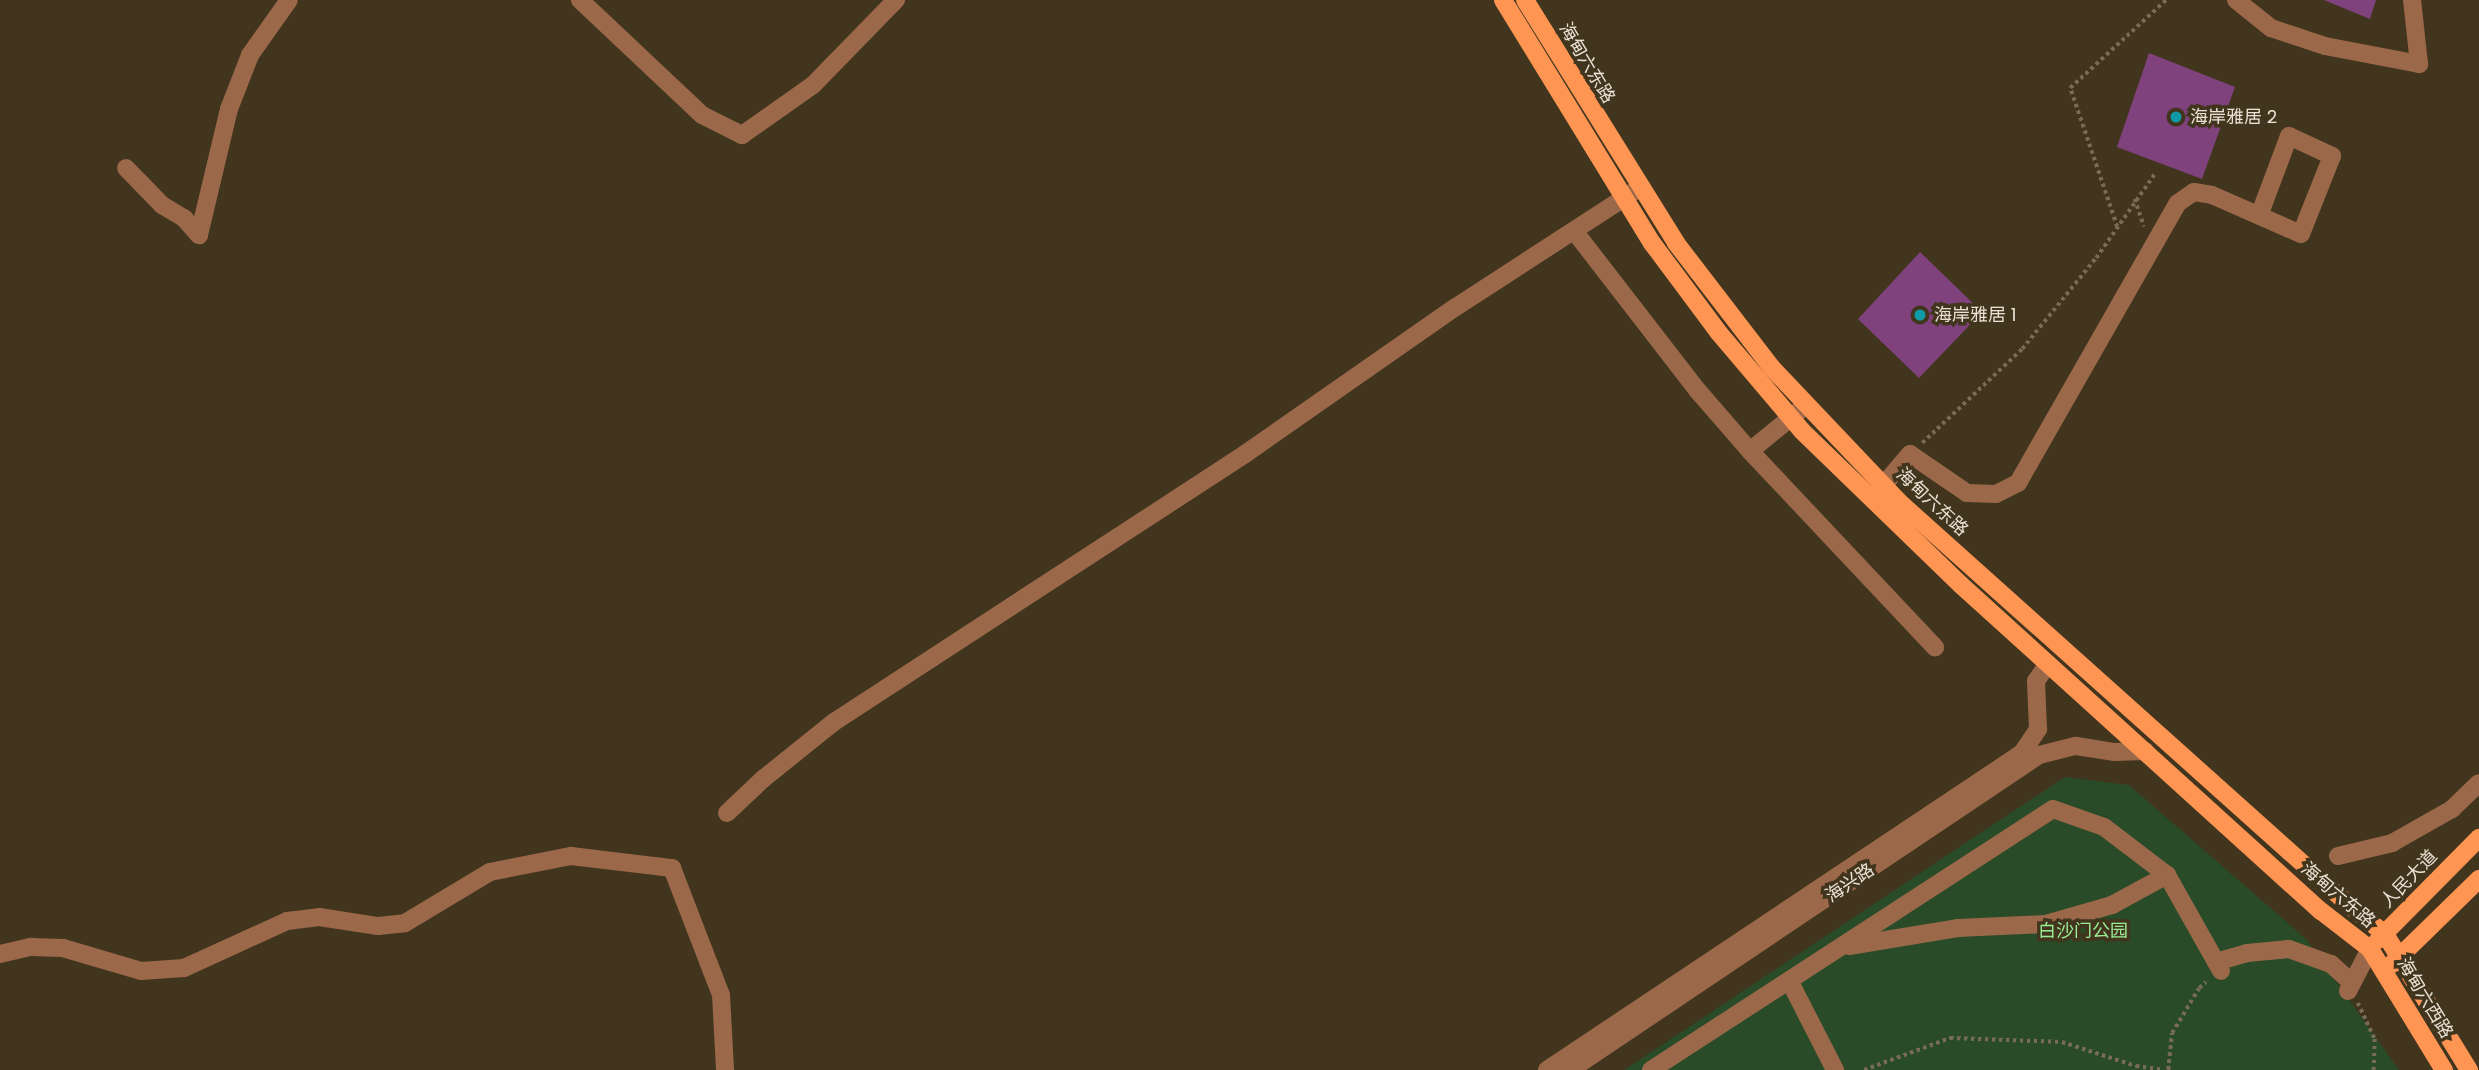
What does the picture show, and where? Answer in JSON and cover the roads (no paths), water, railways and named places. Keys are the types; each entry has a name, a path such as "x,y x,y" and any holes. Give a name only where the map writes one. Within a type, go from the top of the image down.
{"main road":[{"name":"海甸六东路","path":"1503,0 1623,199 1675,276 1791,418 1872,501 2048,664 2321,911 2370,949"},
{"name":"海甸六东路","path":"1525,0 1639,188 1707,287 1807,405 1882,485 2343,900 2385,934 2400,957"},
{"name":"人民大道","path":"2370,949 2479,838"},
{"path":"2385,971 2479,879"},
{"name":"海甸六西路","path":"2370,949 2444,1070"},
{"name":"海甸六西路","path":"2400,957 2469,1070"}],"street":[{"path":"126,167 162,205 184,218 200,235 229,109 250,55 289,0"},
{"path":"580,0 702,115 742,135 813,85 896,0"},
{"path":"2236,0 2271,28 2325,46 2419,64 2412,0"},
{"path":"1872,501 1882,485 1910,454 1967,493 1996,494 2018,483 2178,203 2194,192 2212,195 2259,216 2301,234 2332,156 2289,136 2259,216"},
{"path":"727,813 763,779 834,722 1245,454 1456,307 1639,188"},
{"path":"1575,232 1681,370 1750,451 1936,647"},
{"path":"1750,451 1807,405"},
{"name":"海兴路","path":"1547,1070 2022,753 2038,729 2036,681 2048,664"},
{"name":"海兴路","path":"1570,1070 2039,755 2076,746 2114,752 2145,751"},
{"path":"2337,856 2392,843 2452,809 2479,783"},
{"path":"1651,1070 2053,809 2104,827 2166,875 2219,966 2247,953 2289,949 2331,964 2350,987 2370,949"},
{"path":"0,954 31,947 63,948 141,971 184,968 287,922 319,917 378,926 405,923 490,872 571,856 672,868 721,995 725,1070"},
{"path":"1841,947 1958,928 2046,924 2112,905 2166,875"},
{"path":"1790,982 1835,1070"}],"place":[{"name":"海岸雅居 2","path":"2176,117"},
{"name":"海岸雅居 1","path":"1920,315"}],"park label":[{"name":"白沙门公园","path":"2083,931"}]}
